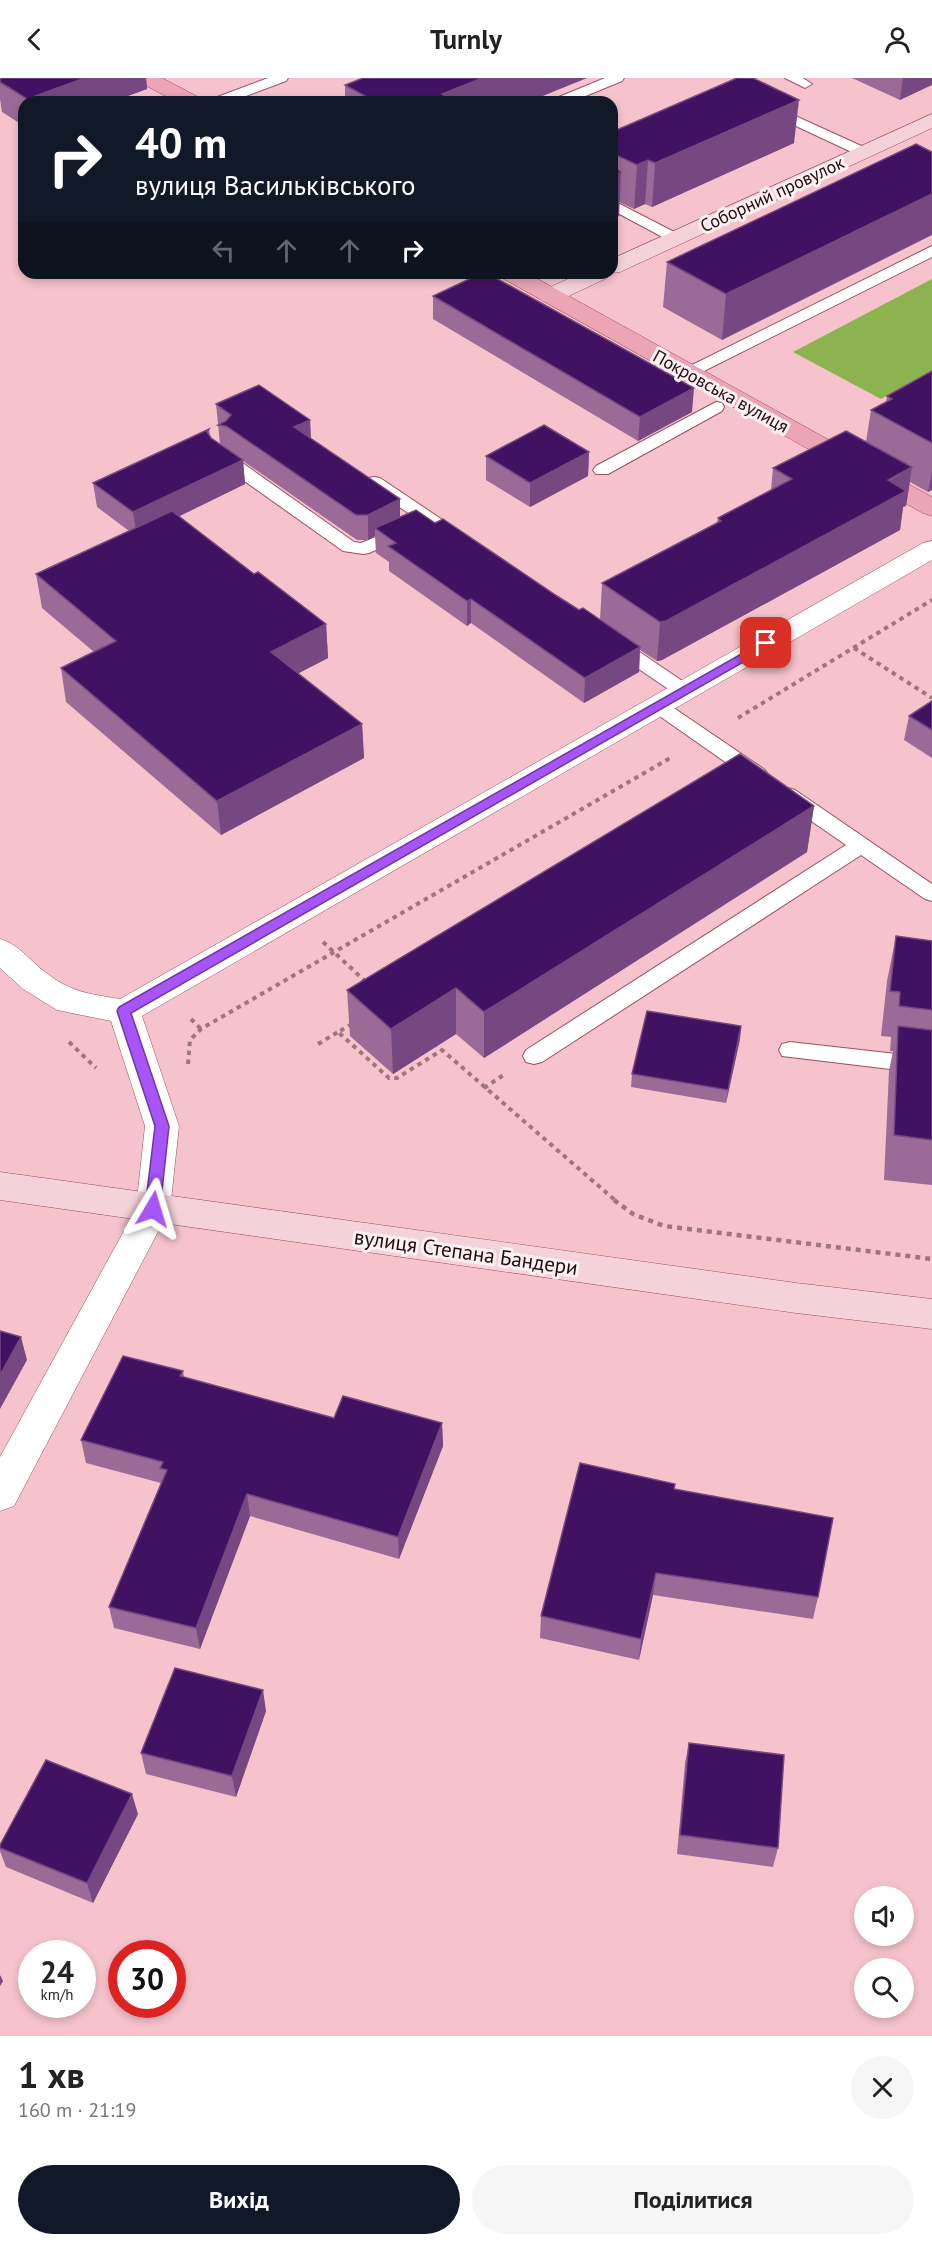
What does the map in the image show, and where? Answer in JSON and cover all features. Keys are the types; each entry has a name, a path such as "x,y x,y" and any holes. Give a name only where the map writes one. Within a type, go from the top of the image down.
{"main road":[{"path":"146,78 181,96"},
{"name":"Покровська вулиця","path":"520,279 932,508"}],"street":[{"name":"Соборний провулок","path":"618,264 932,120"},
{"path":"549,296 586,279"},
{"path":"0,950 34,981 69,1002 124,1011 932,549"},
{"path":"0,1494 153,1209 162,1126 124,1011"},
{"name":"вулиця Степана Бандери","path":"0,1186 772,1295 932,1314"}],"lane":[{"path":"233,96 280,78"},
{"path":"574,96 617,78"},
{"path":"792,78 806,84"},
{"path":"751,103 761,104 863,152"},
{"path":"618,207 675,238"},
{"path":"688,373 932,251"},
{"path":"602,470 716,406"},
{"path":"221,456 349,547 363,549 375,546 428,518"},
{"path":"360,472 458,538"},
{"path":"595,631 684,691"},
{"path":"658,706 932,894"},
{"path":"534,1056 861,845"},
{"path":"790,1050 932,1066"}],"path":[{"path":"188,1072 190,1040 201,1029 705,738 932,600"},
{"path":"854,648 932,698"},
{"path":"293,916 375,990"},
{"path":"318,1044 357,1020"},
{"path":"338,1032 389,1078 397,1078 442,1050"},
{"path":"425,1035 603,1192 633,1214 664,1226 932,1259"},
{"path":"68,1041 102,1075"}],"green space":[{"path":"932,279 932,371 881,399 793,352"}],"building":[{"path":"85,78 35,96 22,96 0,82 0,79"},
{"path":"363,78 482,78 442,94 446,96 365,96 345,85"},
{"path":"737,78 753,78 799,100 655,163 648,160 637,165 618,156 618,129"},
{"path":"916,144 932,152 932,194 726,294 667,262"},
{"path":"469,279 498,279 694,388 640,417 433,296"},
{"path":"932,371 932,443 871,410 892,399 887,396"},
{"path":"259,385 310,420 294,427 400,499 368,515 356,515 226,426 218,425 231,415 216,404"},
{"path":"544,425 589,452 530,483 486,456"},
{"path":"209,429 207,432 211,438 243,460 133,512 93,483"},
{"path":"846,431 912,467 888,480 906,491 666,621 660,622 602,583 721,521 718,518 792,479 773,468"},
{"path":"416,510 435,523 443,519 557,596 579,610 583,608 640,647 585,678 471,599 467,601 388,546 396,543 375,528"},
{"path":"172,511 254,574 258,572 326,624 271,652 362,724 217,801 61,668 116,641 36,574"},
{"path":"932,701 932,730 909,716"},
{"path":"740,754 814,806 484,1012 456,988 391,1029 347,990"},
{"path":"896,936 932,941 932,1010 899,1006 900,992 890,991"},
{"path":"647,1011 741,1026 728,1090 632,1074"},
{"path":"898,1026 932,1030 932,1140 894,1135"},
{"path":"0,1331 21,1337 0,1375"},
{"path":"123,1356 183,1371 180,1376 334,1418 343,1396 442,1423 398,1537 247,1494 196,1628 109,1607 167,1470 160,1468 163,1462 81,1440"},
{"path":"580,1463 675,1484 674,1489 833,1518 818,1597 656,1573 641,1639 541,1616"},
{"path":"175,1668 263,1690 232,1776 141,1753"},
{"path":"689,1743 784,1755 778,1848 680,1835"},
{"path":"46,1760 132,1794 87,1883 0,1848"}],"route":[{"path":"153,1209 162,1126 124,1011 766,643"}]}
